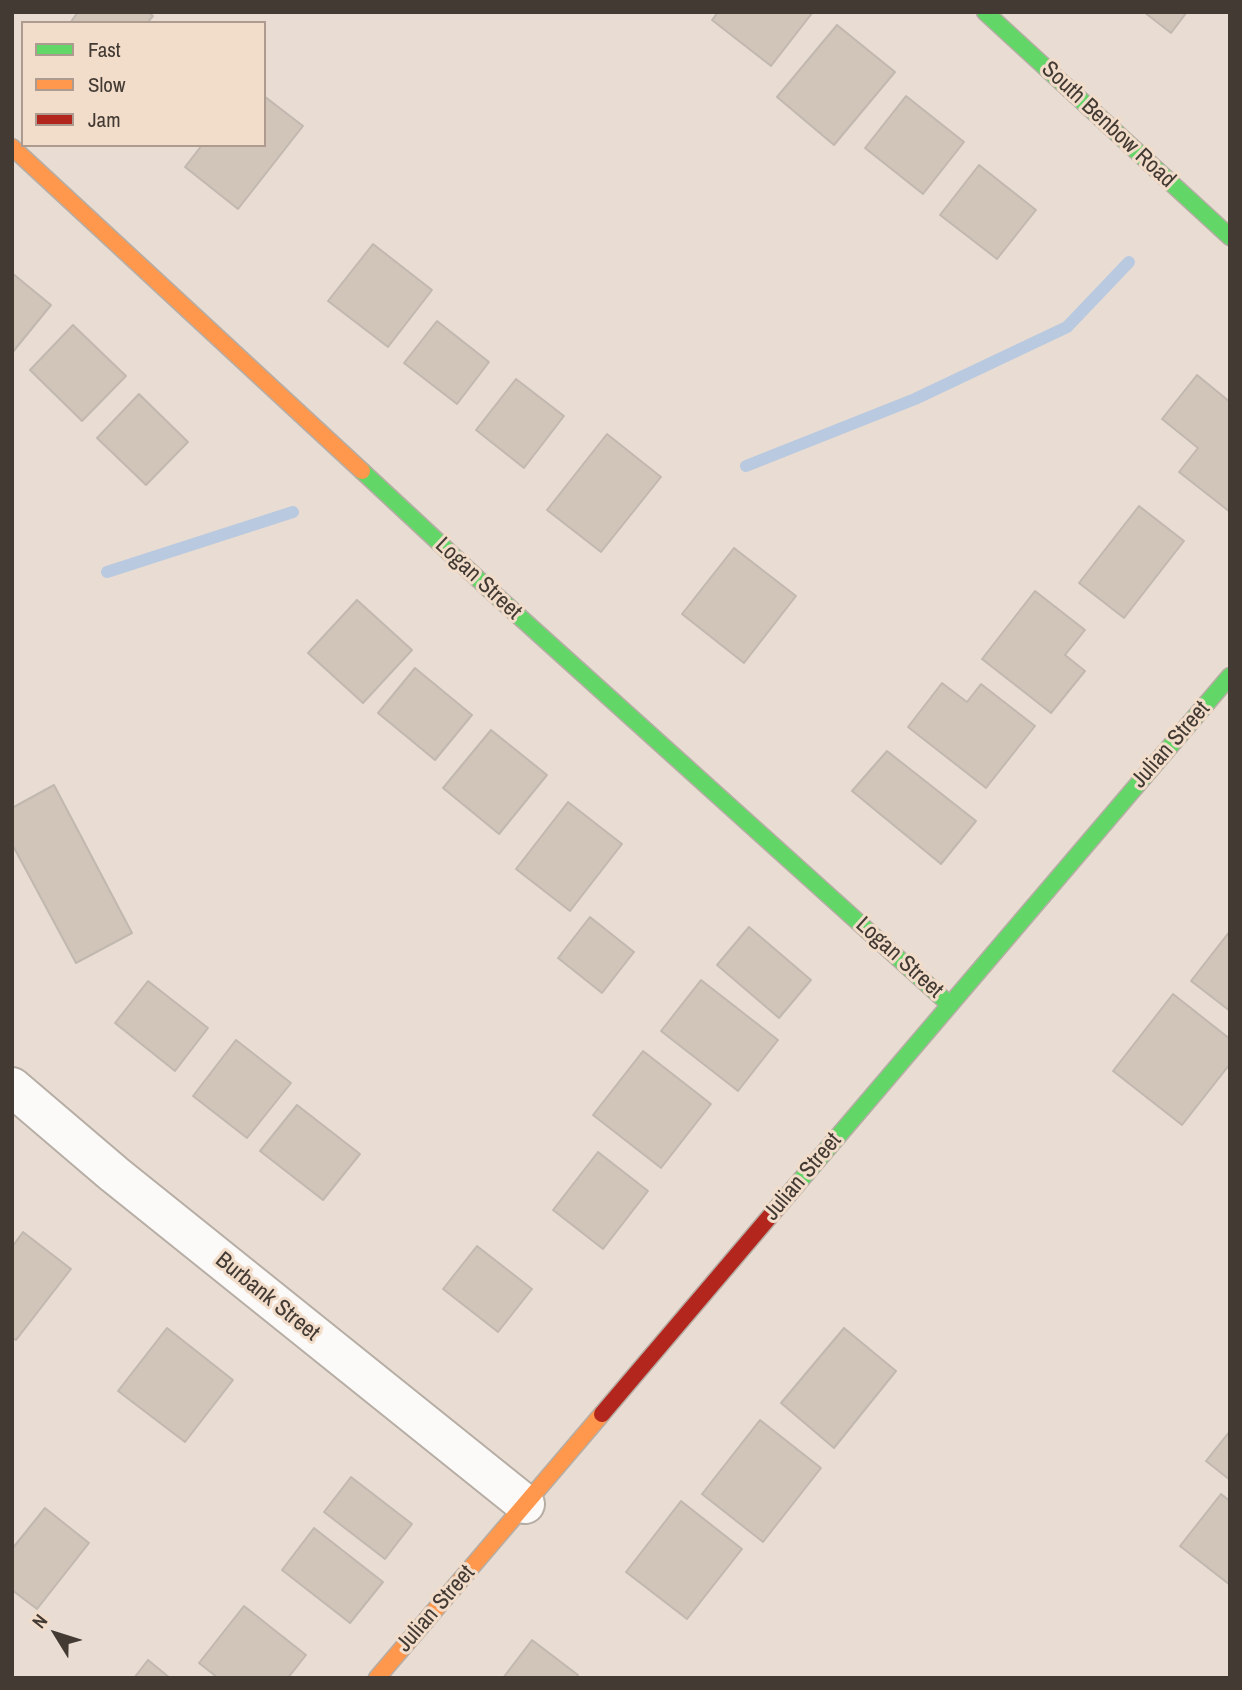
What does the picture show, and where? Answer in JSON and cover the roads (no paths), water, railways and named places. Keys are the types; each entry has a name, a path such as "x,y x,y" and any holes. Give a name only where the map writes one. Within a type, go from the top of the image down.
{"street":[{"name":"South Benbow Road","path":"985,12 1230,237"},
{"name":"Logan Street","path":"12,147 491,592 949,1004"},
{"name":"Julian Street","path":"377,1678 1230,676"},
{"name":"Burbank Street","path":"12,1087 114,1174 526,1504"}],"waterway":[{"path":"746,466 915,399 1067,327 1129,262"},
{"path":"107,572 293,512"}]}
